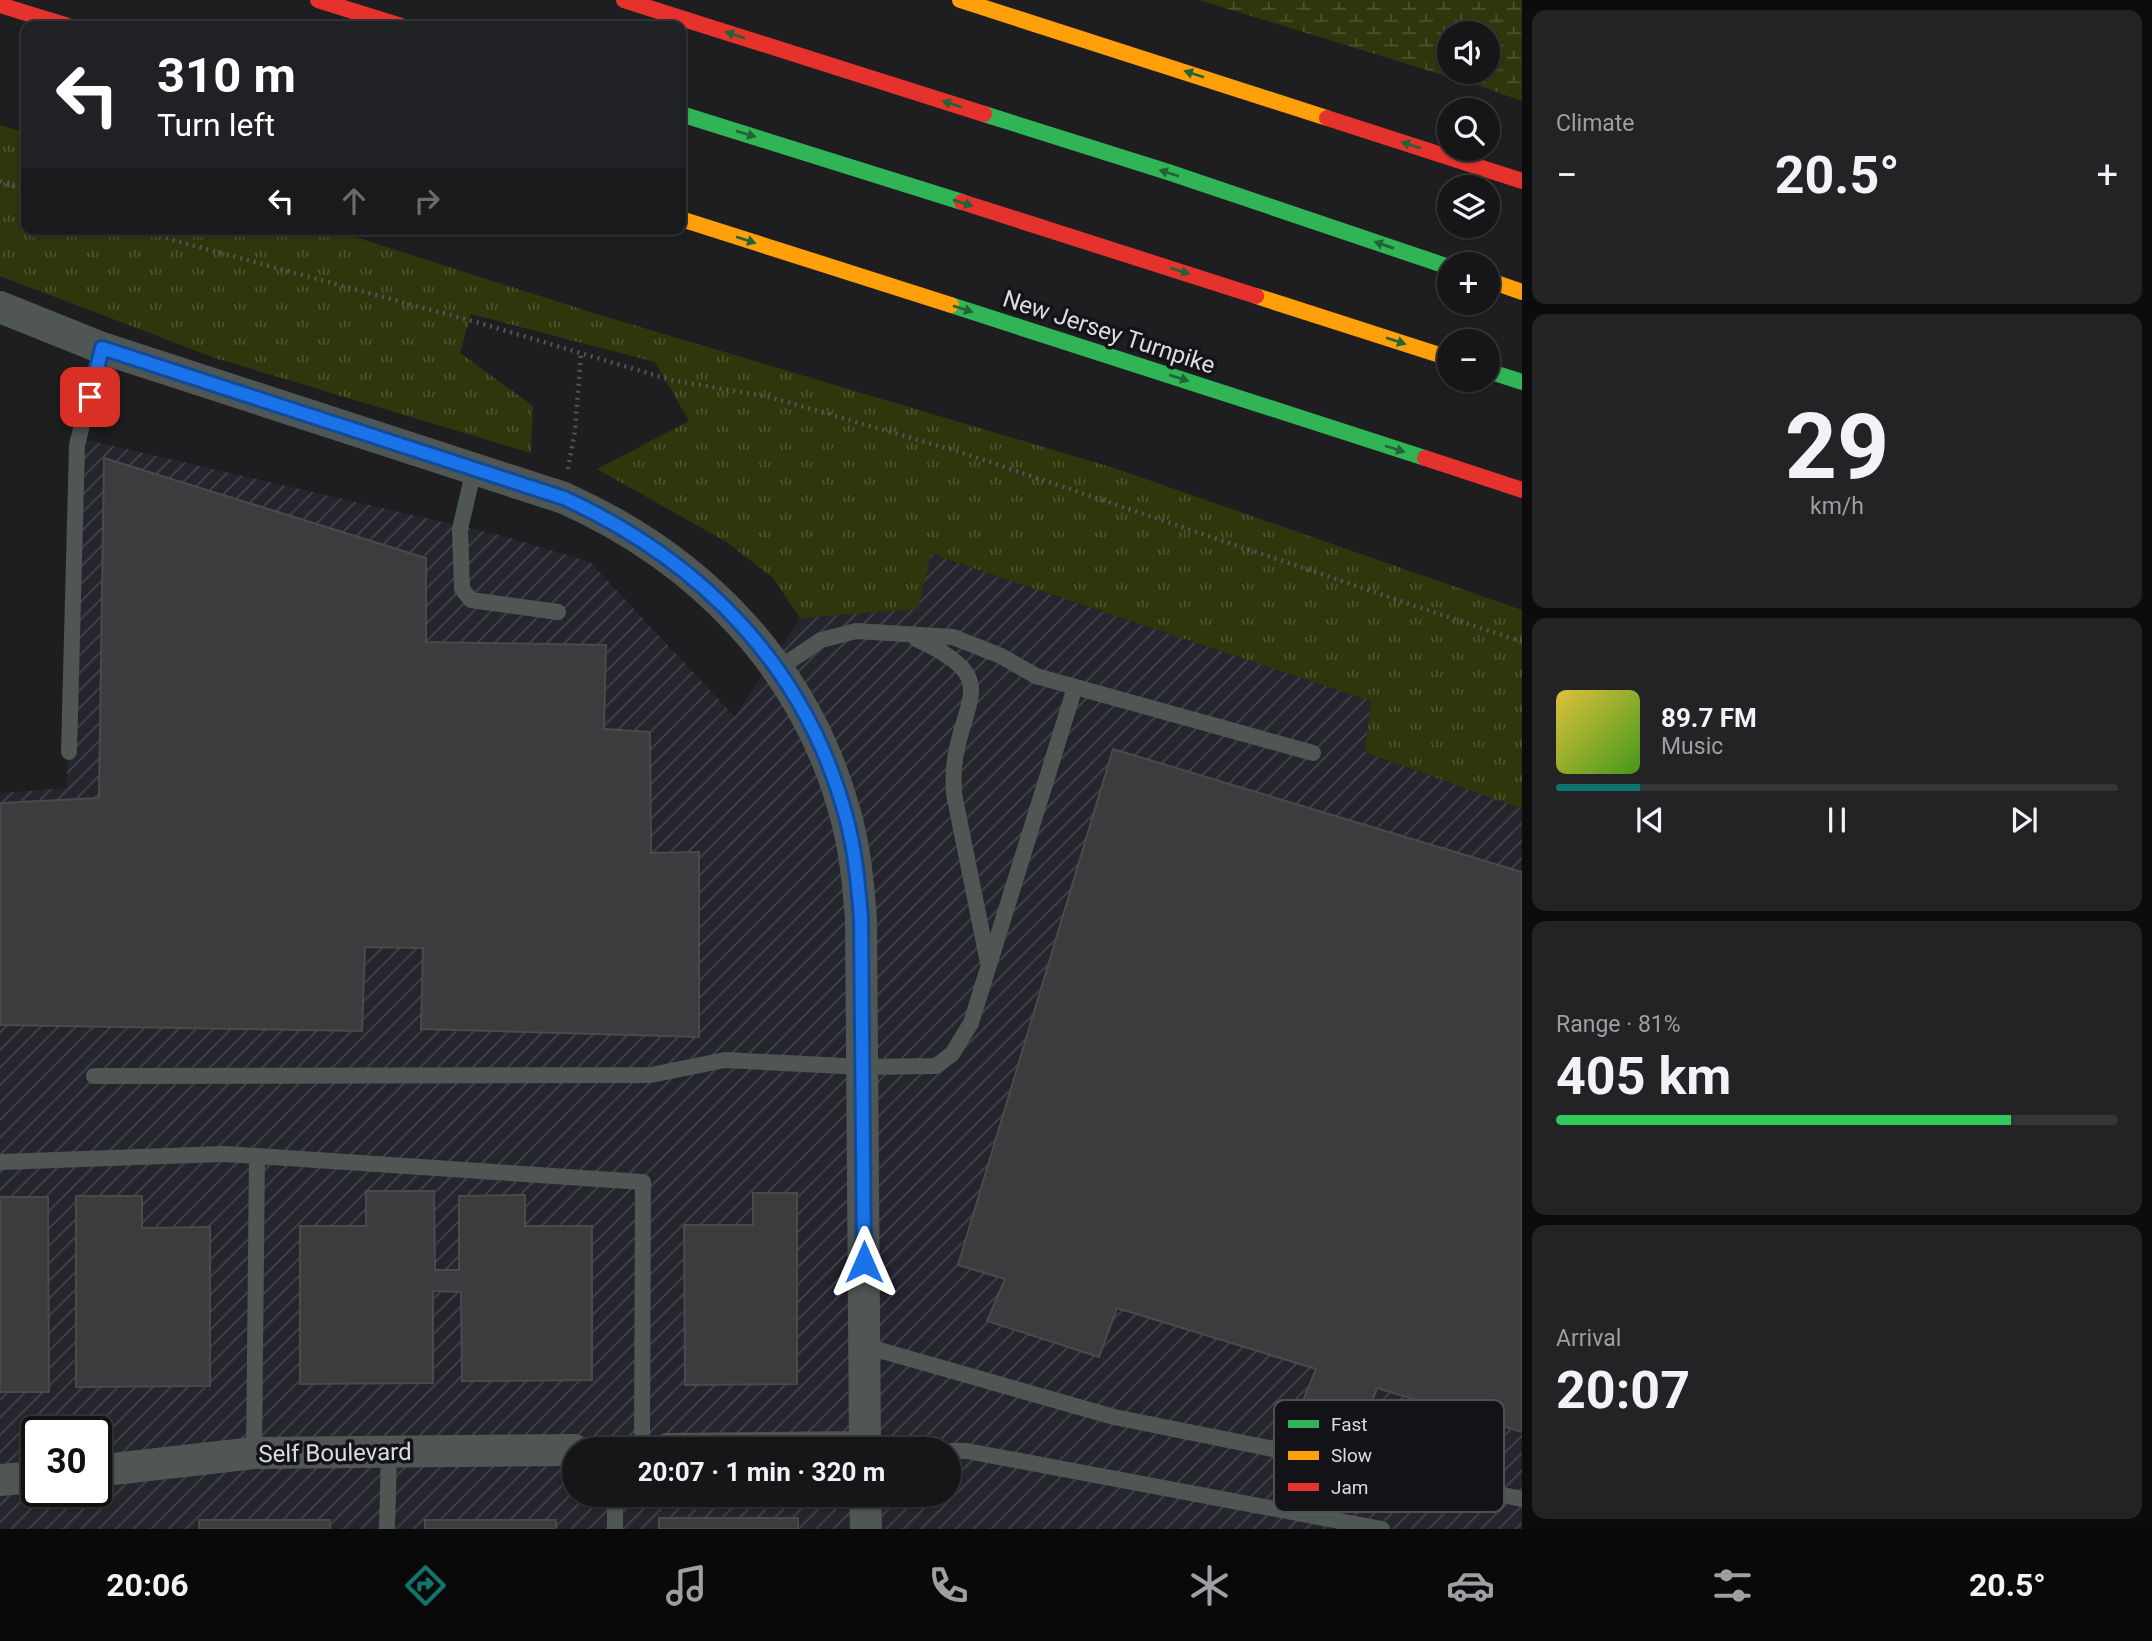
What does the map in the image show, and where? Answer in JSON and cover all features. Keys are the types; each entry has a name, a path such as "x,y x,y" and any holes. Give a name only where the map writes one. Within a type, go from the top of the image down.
{"highway":[{"path":"318,0 385,21"},
{"path":"624,0 1168,172 1437,263"},
{"path":"960,0 1522,181"},
{"path":"0,5 52,21"},
{"path":"686,116 1437,354"},
{"name":"New Jersey Turnpike","path":"686,221 1522,490"},
{"path":"1500,284 1522,292"},
{"path":"1500,375 1522,382"}],"street":[{"path":"0,307 102,348 564,498 616,523 700,582 730,611 778,669 807,718 825,756 846,815 856,862 861,918 865,1437"},
{"name":"Self Boulevard","path":"112,1469 254,1453 562,1450"},
{"path":"0,1480 21,1478"},
{"path":"865,1507 866,1529"}],"lane":[{"path":"69,752 77,445 102,348"},
{"path":"474,469 460,529 461,589 471,600 558,612"},
{"path":"778,669 821,640 856,631 953,637 1001,656 1035,676 1313,753"},
{"path":"907,635 932,646 964,670 972,685 972,700 954,766 954,794 989,965"},
{"path":"94,1076 651,1075 725,1060 863,1067 936,1066 952,1054 971,1023 1075,687"},
{"path":"0,1163 223,1154 643,1182 642,1437"},
{"path":"254,1453 257,1156"},
{"path":"864,1346 1114,1417 1274,1449"},
{"path":"961,1451 1274,1509"},
{"path":"387,1529 388,1452"},
{"path":"1504,1495 1522,1499"},
{"path":"615,1507 615,1529"},
{"path":"1292,1512 1382,1529"}],"path":[{"path":"0,181 21,190"},
{"path":"154,235 476,322 671,380 769,397 960,452 1522,642"},
{"path":"564,498 575,431 581,353"}],"shaded area":[{"path":"70,436 503,536 590,562 735,717 800,618 918,609 930,554 1371,701 1365,752 1522,809 1522,1529 0,1529 0,793 67,788"}],"green space":[{"path":"1199,0 1522,0 1522,101 1472,84 1500,84 1500,21 1437,21 1437,73"},
{"path":"0,125 21,131 21,235 349,235 590,312 1114,468 1522,610 1522,809 1365,752 1371,701 931,554 918,609 800,618 773,578 728,543 597,469 689,421 655,362 471,314 460,353 533,406 531,453 215,358 0,276"}],"building":[{"path":"104,458 426,558 426,642 606,645 604,729 650,732 651,853 699,852 699,1037 421,1029 423,948 365,947 362,1031 0,1025 0,803 99,798"},
{"path":"1113,749 1522,872 1522,1432 1504,1427 1504,1400 1417,1400 1377,1388 1373,1400 1303,1400 1316,1369 1117,1308 1099,1357 987,1321 1005,1279 958,1265"},
{"path":"366,1191 434,1191 435,1270 459,1270 459,1196 525,1195 525,1226 592,1226 592,1380 462,1381 461,1292 433,1291 433,1383 300,1384 300,1226 366,1226"},
{"path":"753,1193 797,1193 797,1384 685,1385 684,1225 753,1225"},
{"path":"76,1196 142,1196 142,1228 210,1227 210,1386 76,1387"},
{"path":"0,1197 48,1197 49,1392 0,1392"},
{"path":"659,1518 798,1518 798,1529 659,1529"},
{"path":"199,1520 330,1520 330,1529 199,1529"},
{"path":"425,1520 556,1520 556,1529 425,1529"}],"traffic: fast":[{"path":"984,114 1168,172 1437,263"},
{"path":"686,116 962,202"},
{"path":"951,305 1425,458"},
{"path":"1500,375 1522,382"}],"traffic: slow":[{"path":"960,0 1327,118"},
{"path":"686,221 951,305"},
{"path":"1500,284 1522,292"},
{"path":"1256,296 1437,354"}],"traffic: jam":[{"path":"318,0 385,21"},
{"path":"624,0 984,114"},
{"path":"0,5 52,21"},
{"path":"1327,118 1522,181"},
{"path":"962,202 1256,296"},
{"path":"1425,458 1522,490"}],"route":[{"path":"90,397 102,348 564,498 605,516 669,558 710,590 741,623 778,669 807,718 836,784 856,862 861,918 864,1262"}]}
